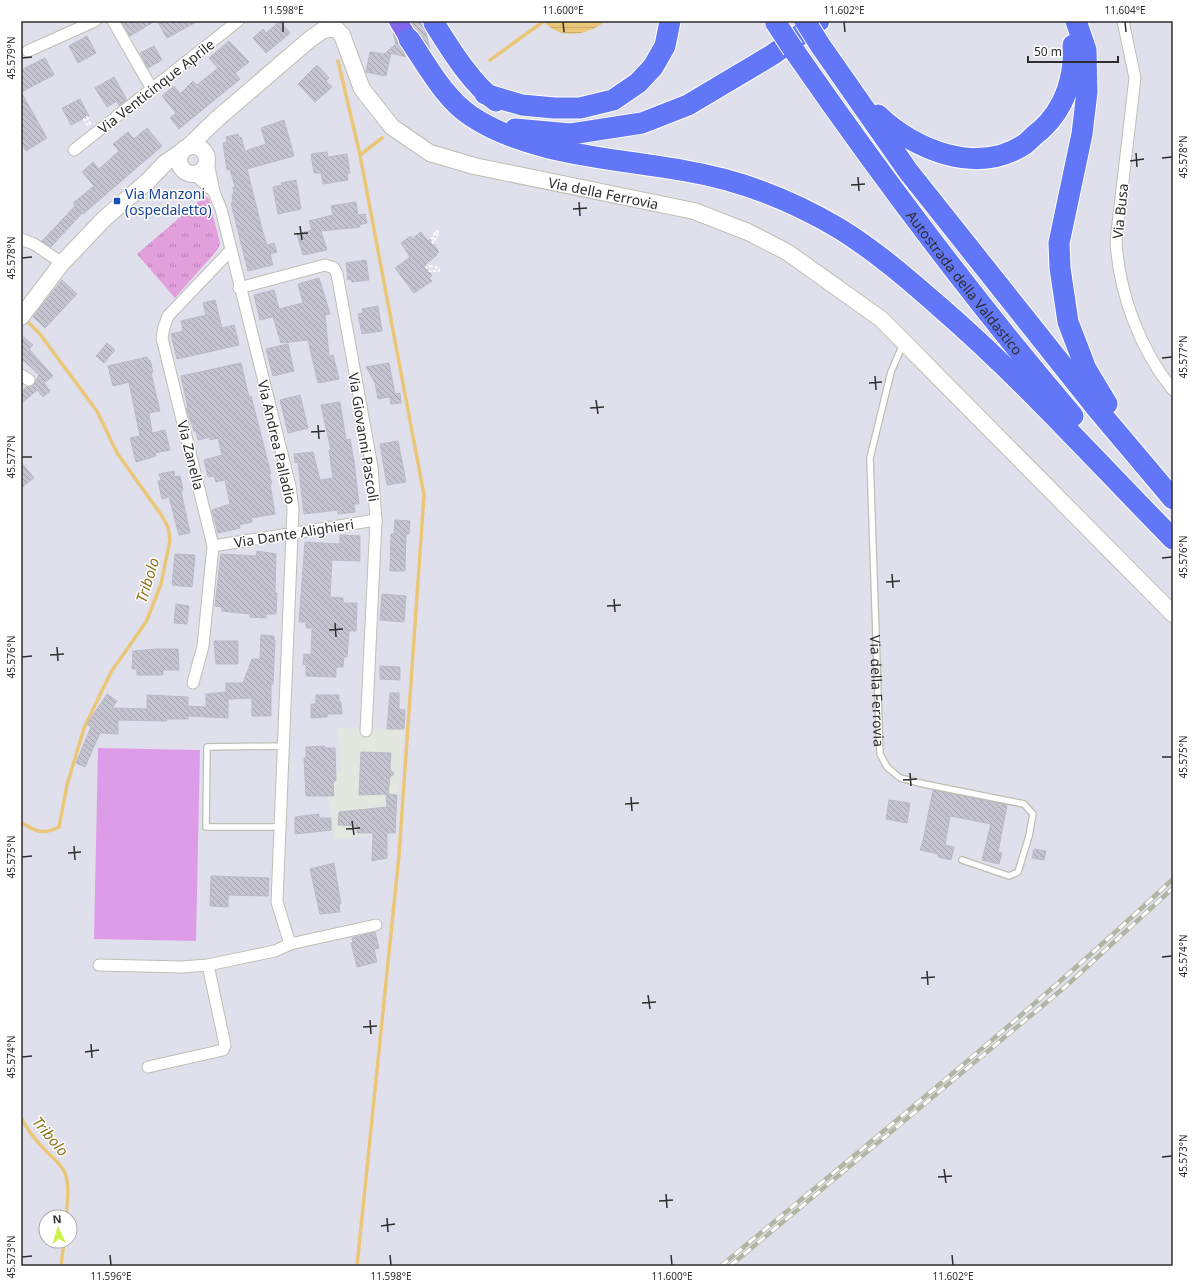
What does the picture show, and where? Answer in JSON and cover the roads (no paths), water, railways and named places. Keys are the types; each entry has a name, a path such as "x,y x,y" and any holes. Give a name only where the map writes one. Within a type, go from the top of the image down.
{"highway":[{"path":"485,94 522,105 554,108 580,108 613,100 638,83 654,67 665,46 670,21"},
{"name":"Autostrada della Valdastico","path":"805,21 908,171 1098,410 1173,499"},
{"path":"490,127 571,134 642,123 688,105 772,55 819,21"},
{"path":"826,52 874,111 889,125 913,142 954,156 970,158 998,156 1024,144 1052,120 1064,98 1071,81 1074,61 1069,21"},
{"path":"1076,21 1086,50 1087,92 1082,134 1059,243 1062,283 1068,322 1086,369 1110,410 1173,493"},
{"path":"434,22 450,48 485,94 516,114 558,124 607,129"},
{"name":"Autostrada della Valdastico","path":"775,22 877,168 978,299 1065,407 1173,531"},
{"path":"409,39 455,104 471,116 490,127 540,146 687,171 733,181 793,204 840,229 888,261 989,349 1056,416 1075,439 1173,540"}],"main road":[{"path":"398,21 409,39"}],"street":[{"path":"28,51 95,21"},
{"path":"113,21 152,89"},
{"name":"Via Venticinque Aprile","path":"74,150 238,21"},
{"name":"Via Busa","path":"1123,21 1135,78 1116,241 1118,263 1132,317 1159,374 1173,390"},
{"path":"23,315 62,264 105,218 149,180 165,163 185,150 217,119 309,40 323,30 337,25"},
{"name":"Via della Ferrovia","path":"337,25 362,88 392,127 430,153 474,166 694,211 748,232 794,257 881,319 1173,614"},
{"path":"149,180 160,174 190,174 204,171 208,159 210,136 217,119"},
{"path":"190,174 180,166 179,161 185,150 198,146 202,148 208,159"},
{"name":"Via Andrea Palladio","path":"208,159 214,192 221,209 239,288 290,486 293,510 294,534 277,902 290,944"},
{"name":"Via Andrea Palladio","path":"190,174 214,192"},
{"path":"21,239 34,244 62,264"},
{"name":"Via Zanella","path":"193,683 204,646 212,546 162,338 164,326 168,316 230,251"},
{"name":"Via Giovanni Pascoli","path":"239,288 324,264 331,266 336,271 372,467 376,520 366,731"},
{"name":"Via Dante Alighieri","path":"212,546 376,520"},
{"path":"99,965 181,967 208,965 275,951 290,944 376,925"},
{"path":"148,1067 223,1050 225,1045 208,965"}],"lane":[{"name":"Via della Ferrovia","path":"903,341 891,372 870,458 880,754 887,766 900,778 1024,804 1033,814 1029,836 1018,872 1009,876 962,860"},
{"path":"281,827 206,826 207,747 284,746"}],"waterway":[{"path":"490,60 544,21"},
{"path":"338,61 360,155 424,495 399,855 357,1266"},
{"path":"360,155 382,138"},
{"name":"Tribolo","path":"21,822 35,830 44,832 59,827 67,785 84,728 111,672 146,622 161,584 170,540 168,527 162,516 117,453 97,411 39,333 27,321"},
{"name":"Tribolo","path":"21,1117 32,1136 59,1164 65,1173 68,1189 66,1209"},
{"name":"Tribolo","path":"61,1266 63,1249"}],"railway":[{"path":"721,1266 893,1124 1006,1028 1063,979 1173,879"},
{"path":"730,1266 1065,987 1173,888"}],"place":[{"name":"Via Manzoni (ospedaletto)","path":"117,201"}]}
